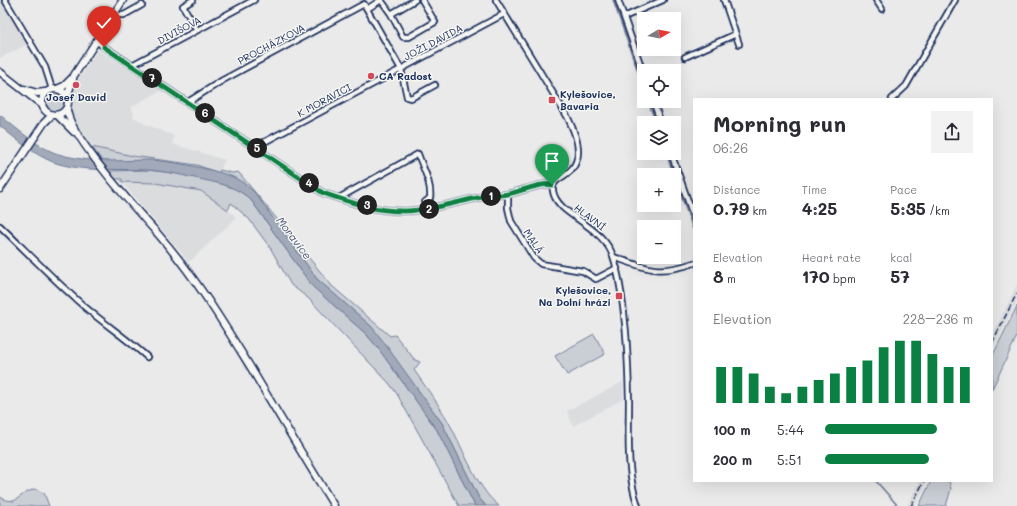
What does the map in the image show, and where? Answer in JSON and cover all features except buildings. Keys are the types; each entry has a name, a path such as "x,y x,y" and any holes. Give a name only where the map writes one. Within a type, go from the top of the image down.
{"main road":[{"path":"21,88 37,93 64,86 73,77 124,0"},
{"path":"0,72 42,105 45,111 44,123"},
{"path":"73,77 67,97 68,116 85,145"},
{"path":"55,89 64,92 67,97"},
{"path":"42,105 42,98 45,92"},
{"path":"0,189 44,123 54,115 63,113 67,107"},
{"path":"45,111 63,120 85,145 111,180 171,249 201,289 334,506"}],"street":[{"path":"5,0 45,67 55,89"},
{"path":"192,0 183,6 197,30"},
{"name":"DIVIŠOVA","path":"132,65 254,0"},
{"path":"401,69 367,8 381,0 404,37 409,38 435,22 422,0"},
{"path":"391,14 415,0"},
{"path":"97,42 323,193 385,209 405,211 425,209 474,198 508,194 545,184 552,185 568,173 574,165 578,150 575,135 567,116 496,0"},
{"path":"618,0 640,64"},
{"path":"624,17 663,0"},
{"path":"724,0 740,44"},
{"path":"876,0 882,9"},
{"path":"893,98 906,86 956,0"},
{"name":"PROCHÁZKOVA","path":"188,102 223,80 364,4 367,8"},
{"path":"114,15 124,15 142,5"},
{"name":"JOŽI DAVIDA","path":"435,85 412,98 408,98 401,69 504,14"},
{"path":"685,57 736,34"},
{"name":"K MORAVICI","path":"255,147 401,69"},
{"path":"339,198 418,154 428,181 430,193 430,198 425,202 425,209"},
{"path":"673,160 693,215"},
{"name":"HLAVNÍ","path":"552,185 553,193 559,203 601,236 608,245 614,257 617,268 623,307 627,370 629,467 638,506"},
{"name":"MALÁ","path":"508,194 508,208 513,225 534,258 541,264 583,270 596,279 617,268"},
{"path":"0,226 77,301 114,330 127,338 147,357"},
{"path":"614,257 657,270 675,269 693,263"}],"shaded area":[{"path":"0,0 3,0 30,43 0,58"},
{"path":"98,50 158,88 160,86 164,89 131,107 134,114 132,116 145,124 174,136 172,144 225,160 219,173 197,165 133,156 92,147 72,119 72,96 74,86"},
{"path":"51,94 59,94 64,99 62,110 59,112 51,112 46,107 46,99"},
{"path":"92,147 133,156 197,165 219,173 220,170 232,173 238,172 332,286 390,336 395,335 415,360 420,362 414,370 445,416 475,476 490,497 499,506 486,506 479,498 442,423 371,326 317,279 255,193 241,183 224,175 204,169 162,164 103,162"},
{"path":"147,170 188,175 216,181 241,192 251,200 312,286 366,334 378,348 437,430 475,506 459,506 397,394 389,383 308,298 291,285 271,249 249,219 231,203 228,210 201,191 155,183 122,182 122,179 115,179 110,171"},
{"path":"122,182 155,183 201,191 232,213 236,218 189,262"},
{"path":"1017,285 1017,300 993,349 993,334"},
{"path":"1017,306 1017,336 993,387 993,355"},
{"path":"594,334 605,354 567,375 555,356"},
{"path":"623,382 623,399 573,426 567,411"},
{"path":"919,482 927,482 915,506 907,506"},
{"path":"931,482 949,482 951,489 946,506 919,506"},
{"path":"35,489 44,493 49,506 0,506 0,497 6,500 14,501 27,492"}],"water":[{"path":"0,115 33,141 55,153 89,160 155,160 177,163 224,174 242,182 247,186 255,193 317,279 371,326 383,341 442,423 479,498 486,506 475,506 437,430 378,348 366,334 312,286 251,200 235,189 223,185 168,173 147,170 77,168 53,162 32,151 0,126"}],"waterway":[{"path":"613,0 637,69"},
{"path":"651,108 653,116"},
{"path":"668,160 693,229"},
{"path":"877,482 898,506"}],"railway":[{"path":"993,341 1017,293"},
{"path":"911,506 923,482"}],"place":[{"name":"CA Radost","path":"371,76"},
{"name":"Josef David","path":"76,85"},
{"name":"Kylešovice, Bavaria","path":"552,100"},
{"name":"Kylešovice, Na Dolní hrázi","path":"619,296"}],"route":[{"path":"104,47 323,193 347,201 385,209 405,211 433,208 474,198 508,194 545,184 552,185"}],"water label":[{"name":"Moravice","path":"294,238"}]}
